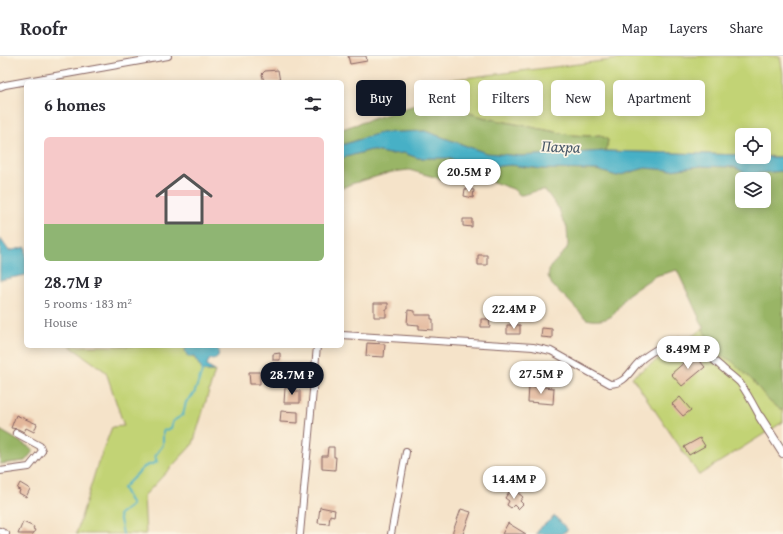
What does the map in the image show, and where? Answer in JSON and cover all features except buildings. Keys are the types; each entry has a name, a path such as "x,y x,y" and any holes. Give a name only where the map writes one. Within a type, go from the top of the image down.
{"street":[{"path":"33,80 168,56"},
{"path":"0,87 24,82"},
{"path":"344,335 533,347 550,352 610,384 617,384 627,377 640,360 665,346 675,341 689,343 702,351 739,382 783,453"},
{"path":"300,534 317,348"},
{"path":"0,471 29,467 42,451 40,446 16,433"},
{"path":"391,534 406,452"},
{"path":"0,531 6,534"}],"green space":[{"path":"643,56 780,56 783,73 783,157 771,156 771,128 735,128 735,155 606,151 608,140 600,135 571,135 479,116 543,116 543,80 478,80 478,116 470,113 470,80 448,80"},
{"path":"414,105 414,116 470,116 470,113 486,118 571,135 600,135 608,140 606,151 521,156 486,153 425,131 380,133 344,144 344,128 382,116 406,116 406,108"},
{"path":"371,150 389,154 404,153 418,158 447,158 476,168 511,165 543,169 597,170 617,176 645,168 671,170 701,166 734,167 744,172 735,172 735,208 771,208 771,172 783,171 783,411 770,402 752,380 732,361 720,355 704,332 703,326 677,270 655,276 627,295 612,316 599,320 586,319 552,285 548,276 550,267 566,250 568,245 567,227 562,219 559,209 545,190 520,195 513,189 476,176 445,180 409,170 392,172 344,187 344,157"},
{"path":"783,220 783,422 699,475 632,377 716,320"},
{"path":"73,348 186,348 185,351 191,357 194,357 203,371 215,371 193,444 144,496 146,534 76,534 97,466 112,427 124,426 106,372"},
{"path":"0,430 34,450 25,461 0,464"}],"water":[{"path":"425,131 486,153 521,156 606,151 735,155 735,164 771,164 771,157 783,157 783,171 744,172 734,167 701,166 671,170 645,168 617,176 597,170 543,169 511,165 476,168 447,158 418,158 404,153 389,154 371,150 344,157 344,144 380,133"},
{"path":"0,238 9,251 24,247 24,275 0,280"},
{"path":"186,348 216,348 219,350 218,357 216,359 210,359 207,364 208,367 215,371 203,371 194,357 188,357 185,351"},
{"path":"555,516 568,530 561,534 536,534 540,528"}],"waterway":[{"path":"123,534 119,515 132,505 123,488 144,467 157,462 155,456 163,445 163,431 171,428 173,421 183,415 186,402 194,394 203,369"}],"water label":[{"name":"Пахра","path":"561,146"}]}
